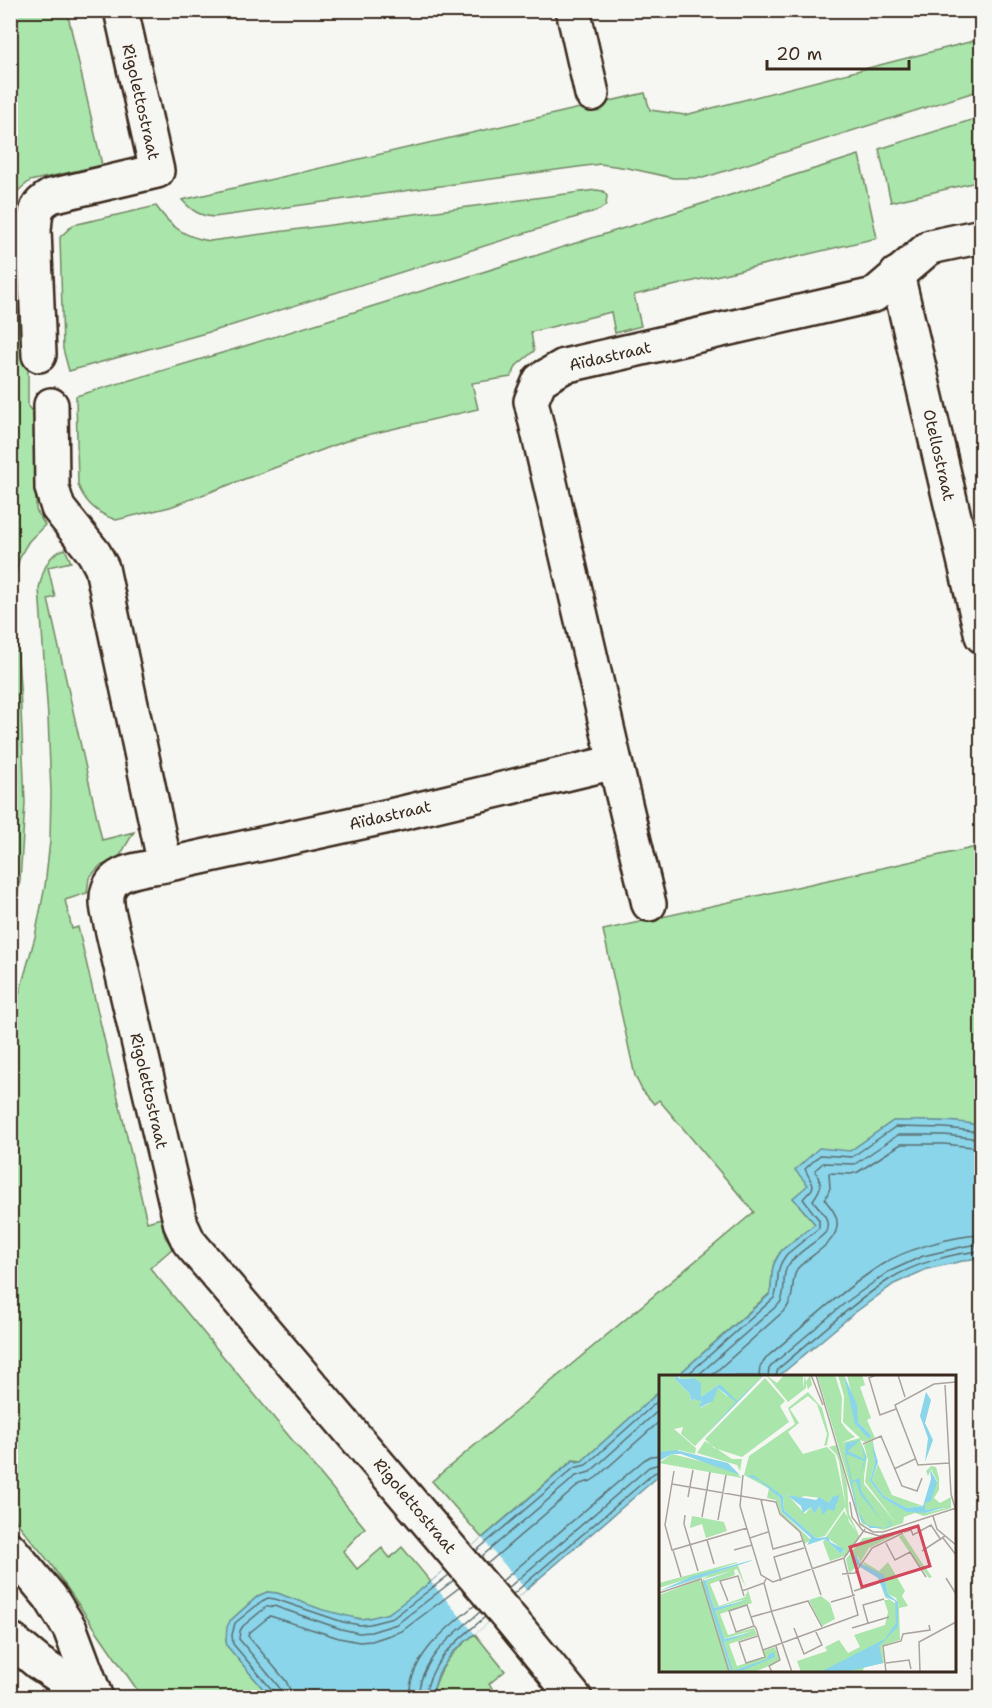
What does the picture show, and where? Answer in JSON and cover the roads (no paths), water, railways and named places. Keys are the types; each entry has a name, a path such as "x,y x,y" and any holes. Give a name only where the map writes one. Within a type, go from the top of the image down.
{"street":[{"name":"Rigolettostraat","path":"39,355 34,230 36,213 41,202 51,196 157,171 121,10"},
{"path":"573,10 592,93"},
{"name":"Aïdastraat","path":"649,904 531,401 540,380 564,366 873,295 930,247 981,236"},
{"name":"Otellostraat","path":"897,274 981,636"},
{"path":"51,405 52,488 58,508 94,553 102,568 165,866"},
{"name":"Aïdastraat","path":"165,866 394,815 615,762"},
{"name":"Rigolettostraat","path":"165,866 121,874 112,882 107,893 108,910 181,1226 189,1242 576,1698"},
{"path":"10,1549 50,1597 70,1629 95,1698"},
{"path":"10,1639 39,1663 95,1698"}],"water":[{"path":"893,1121 952,1122 981,1127 981,1257 927,1269 894,1284 853,1314 780,1375 678,1375 770,1294 773,1267 782,1250 815,1224 793,1198 808,1185 795,1170 819,1148 850,1151"},
{"path":"659,1392 659,1476 452,1653 439,1672 431,1697 270,1697 227,1646 227,1627 230,1621 258,1596 267,1592 277,1593 323,1610 360,1619 389,1613 431,1582 574,1460 582,1461"}]}
